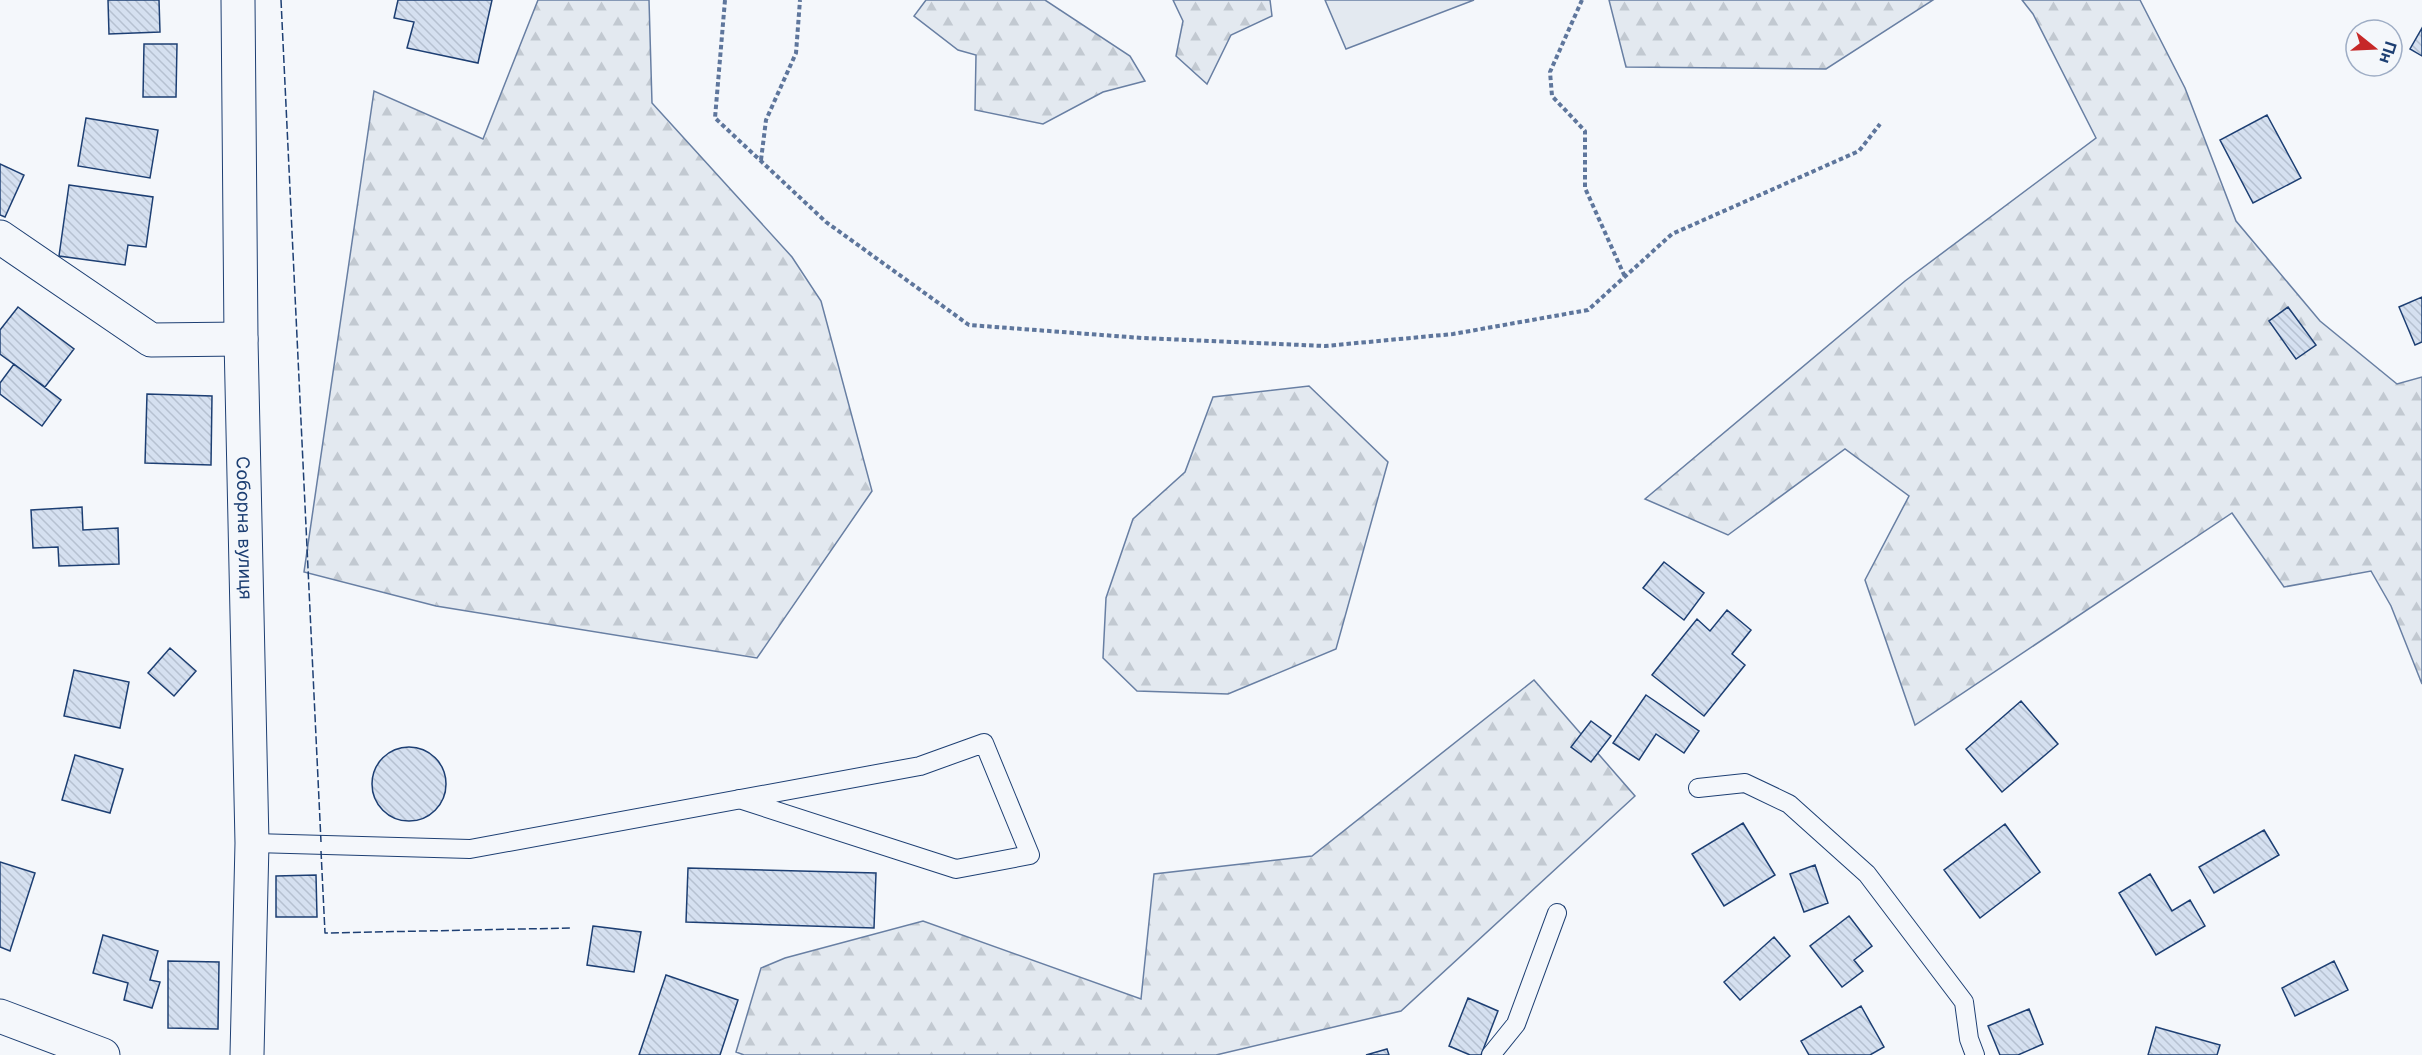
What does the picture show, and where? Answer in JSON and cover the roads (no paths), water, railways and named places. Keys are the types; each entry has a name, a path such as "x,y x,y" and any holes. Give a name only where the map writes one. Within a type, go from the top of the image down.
{"main road":[{"name":"Соборна вулиця","path":"238,0 241,339 252,843 247,1055"},
{"path":"0,237 151,340 241,339"},
{"path":"0,1016 103,1055"}],"lane":[{"path":"252,843 470,849 739,799 920,766 984,743 1030,855 956,870 739,799"},
{"path":"1698,788 1745,783 1789,804 1867,874 1964,1002 1969,1039 1975,1055"},
{"path":"1491,1055 1516,1024 1557,913"}]}
